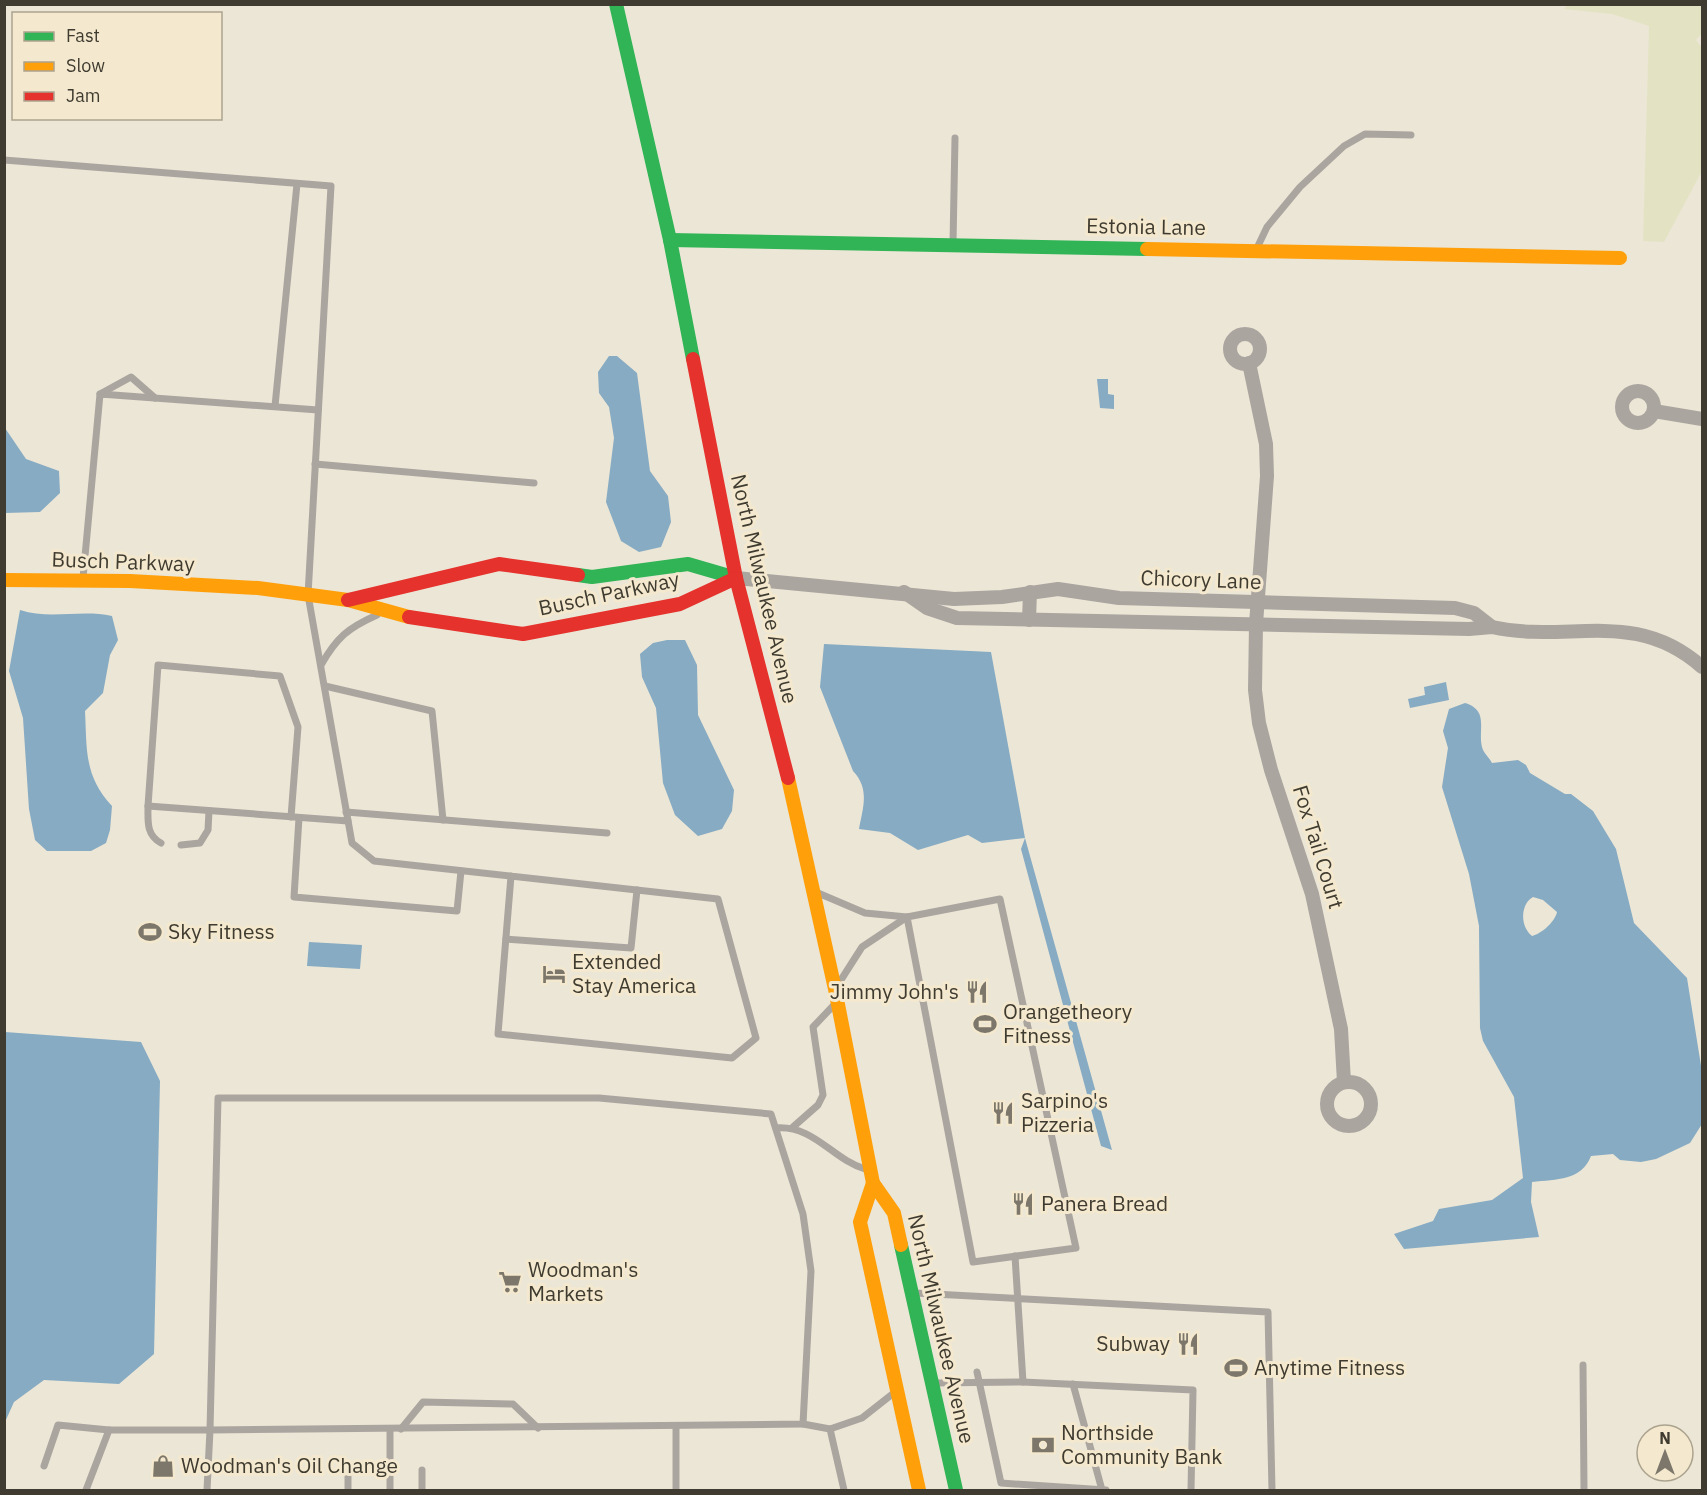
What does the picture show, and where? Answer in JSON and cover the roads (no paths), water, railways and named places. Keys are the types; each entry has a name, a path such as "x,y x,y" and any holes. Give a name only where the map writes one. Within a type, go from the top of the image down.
{"street":[{"name":"North Milwaukee Avenue","path":"616,4 670,240 736,578 785,765 836,996 872,1176 894,1213 956,1491"},
{"name":"Estonia Lane","path":"670,240 1620,258"},
{"name":"Fox Tail Court","path":"1249,363 1266,455 1256,624 1256,690 1259,723 1271,770 1306,872 1323,938 1341,1029 1344,1082"},
{"path":"1654,411 1702,419"},
{"name":"Busch Parkway","path":"348,600 499,564 592,577 688,564 736,578"},
{"name":"Chicory Lane","path":"736,578 954,598 1002,597 1058,589 1119,598 1257,604 1455,608 1473,613 1492,627"},
{"name":"Busch Parkway","path":"4,580 258,588 348,600 384,612 523,634 680,604 736,578"},
{"name":"Chicory Lane","path":"904,592 927,608 957,618 1492,627 1638,633 1664,641 1687,654 1702,667"},
{"path":"1029,620 1030,592"},
{"path":"872,1176 860,1221 919,1491"}],"lane":[{"path":"1256,251 1274,219 1300,187 1344,146 1365,134 1411,135"},
{"path":"953,245 955,138"},
{"path":"4,160 331,186 308,595 352,843 374,861 461,871 511,876 718,899 756,1038 732,1058 498,1034 511,876"},
{"path":"274,406 297,184"},
{"path":"100,394 131,376 154,398"},
{"path":"100,394 318,410"},
{"path":"83,581 100,394"},
{"path":"315,464 534,483"},
{"path":"321,665 333,644 352,626 384,612"},
{"path":"161,843 154,839 149,829 148,806 158,665 280,676 298,727 291,817"},
{"path":"325,686 432,711 443,820"},
{"path":"148,806 348,821"},
{"path":"181,845 200,843 208,830 209,811"},
{"path":"346,812 607,833"},
{"path":"300,818 294,897 458,911 461,871"},
{"path":"506,939 631,948 637,890"},
{"path":"813,891 865,913 907,917 1000,899 1076,1248 973,1262 907,917"},
{"path":"793,1127 818,1105 823,1095 813,1027 836,996 862,947 907,917"},
{"path":"207,1491 218,1098 599,1098 771,1114 803,1214 811,1271 803,1424"},
{"path":"776,1128 793,1127 872,1176"},
{"path":"1015,1256 1023,1382"},
{"path":"912,1293 1268,1312 1272,1491"},
{"path":"1583,1365 1584,1491"},
{"path":"977,1372 1001,1483 1104,1490 1073,1384"},
{"path":"932,1383 1023,1382 1193,1390 1191,1491"},
{"path":"44,1466 58,1425 109,1430 210,1430 803,1424 830,1429 862,1418 897,1391"},
{"path":"401,1429 423,1402 513,1404 538,1428"},
{"path":"676,1426 676,1491"},
{"path":"390,1429 390,1491"},
{"path":"830,1429 844,1491"},
{"path":"86,1491 109,1430"},
{"path":"348,1470 348,1491"},
{"path":"422,1470 422,1491"}],"water":[{"path":"609,356 617,356 637,373 650,471 668,496 671,522 661,547 639,552 621,541 606,502 614,438 609,407 599,393 598,372"},
{"path":"1097,379 1108,379 1108,394 1114,395 1114,409 1100,408"},
{"path":"5,428 26,459 59,471 60,493 40,512 5,513"},
{"path":"20,610 43,614 112,616 118,640 110,655 103,693 85,711 87,750 92,773 96,784 112,806 110,830 106,843 91,851 47,851 35,840 29,809 23,718 9,671"},
{"path":"685,640 697,665 698,715 734,790 732,811 722,829 698,836 675,815 663,783 656,708 642,677 640,654 653,643"},
{"path":"824,644 991,652 1025,838 982,843 968,835 918,850 890,833 859,829 864,798 862,785 853,771 820,687"},
{"path":"1446,682 1449,700 1410,708 1408,699 1425,695 1424,687"},
{"path":"1465,703 1478,711 1481,723 1481,743 1492,763 1518,760 1526,765 1530,773 1565,794 1571,794 1593,811 1616,849 1634,923 1687,978 1702,1072 1702,1124 1690,1143 1656,1159 1641,1162 1620,1160 1613,1154 1591,1156 1587,1164 1575,1174 1559,1179 1532,1182 1531,1202 1539,1237 1404,1249 1394,1234 1433,1221 1439,1209 1492,1200 1523,1178 1514,1097 1483,1041 1480,1028 1479,926 1469,874 1442,787 1448,748 1443,731 1449,709","holes":["1533,897 1543,900 1557,912 1554,920 1547,927 1532,936 1525,927 1524,910"]},
{"path":"1025,838 1112,1150 1101,1146 1021,849"},
{"path":"309,942 362,945 360,969 307,966"},
{"path":"5,1032 141,1042 160,1081 154,1354 119,1384 44,1380 14,1402 5,1422"}],"place":[{"name":"Sky Fitness","path":"150,932"},
{"name":"Extended Stay America","path":"554,974"},
{"name":"Jimmy John's","path":"977,992"},
{"name":"Orangetheory Fitness","path":"985,1024"},
{"name":"Sarpino's Pizzeria","path":"1003,1113"},
{"name":"Panera Bread","path":"1023,1204"},
{"name":"Woodman's Markets","path":"510,1282"},
{"name":"Subway","path":"1188,1344"},
{"name":"Anytime Fitness","path":"1236,1368"},
{"name":"Northside Community Bank","path":"1043,1445"},
{"name":"Woodman's Oil Change","path":"163,1466"}]}
